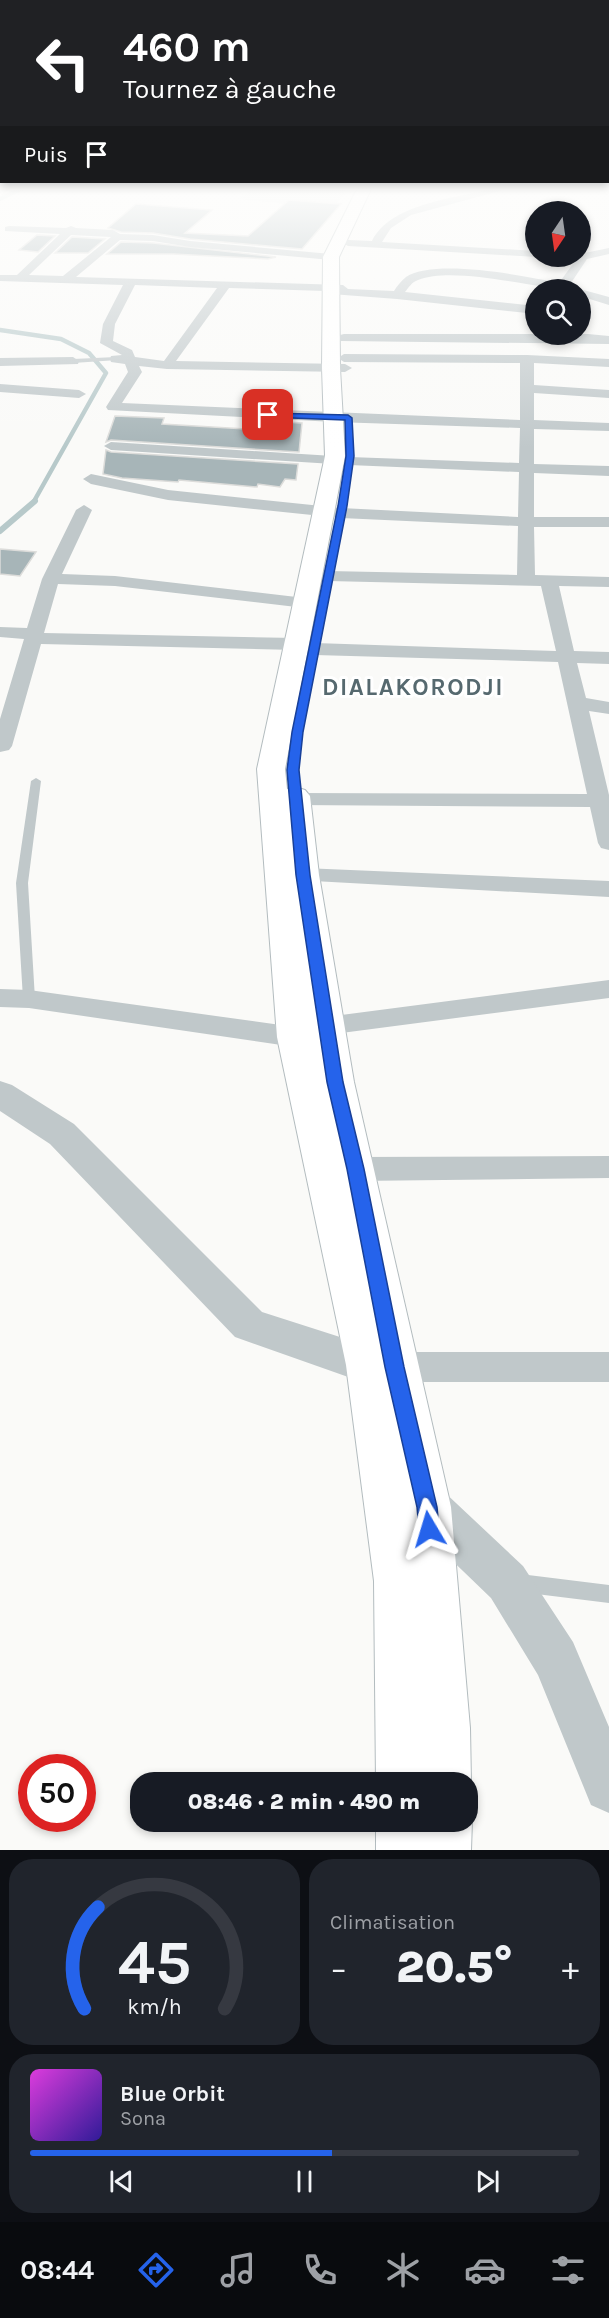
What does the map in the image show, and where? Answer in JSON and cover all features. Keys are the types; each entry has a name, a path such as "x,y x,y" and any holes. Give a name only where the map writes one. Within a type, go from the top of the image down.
{"main road":[{"path":"343,275 342,460 333,512 328,576 277,731 271,770 280,885 381,1366 427,1507 443,1728 443,1772"},
{"path":"333,512 305,603 306,647 293,770 303,875 311,1031 335,1082 355,1169 381,1366 381,1453 399,1581 404,1772"},
{"path":"405,1832 405,1850"},
{"path":"442,1832 442,1850"}],"street":[{"path":"67,279 71,275"},
{"path":"0,278 131,281 172,278 226,284 310,275"},
{"path":"351,275 397,295 525,309"},
{"path":"397,295 413,277 422,275"},
{"path":"477,275 525,280"},
{"path":"123,359 127,352 106,343 109,324 131,281"},
{"path":"167,365 226,284"},
{"path":"591,295 609,301"},
{"path":"341,358 588,338 609,340"},
{"path":"123,359 167,365 341,358 527,358 609,363"},
{"path":"526,580 527,358"},
{"path":"123,359 135,372 113,407 341,418 609,427"},
{"path":"0,362 73,361"},
{"path":"0,388 79,394"},
{"path":"527,389 609,394"},
{"path":"111,446 342,460 609,471"},
{"path":"91,478 168,495 333,512 526,522 609,522"},
{"path":"2,746 51,579 84,510"},
{"path":"328,576 609,582"},
{"path":"51,579 115,581 305,603"},
{"path":"549,581 577,703 604,801 609,843"},
{"path":"0,632 34,636 609,658"},
{"path":"577,703 609,708"},
{"path":"295,799 604,801"},
{"path":"303,875 609,889"},
{"path":"0,998 29,999 214,1027 311,1031 609,989"},
{"path":"0,1094 62,1134 249,1324 381,1366 609,1367"},
{"path":"355,1169 609,1167"},
{"path":"381,1453 427,1507 507,1582 556,1659 609,1787"}],"lane":[{"path":"73,361 123,359"},
{"path":"29,999 22,883 36,781"},
{"path":"507,1582 609,1594"}],"building":[{"path":"115,416 164,418 162,424 246,429 251,420 302,423 299,452 111,440 106,442"},
{"path":"106,450 298,464 296,480 285,479 280,487 122,478 103,474"},
{"path":"0,549 36,552 20,576 0,574"}],"waterway":[{"path":"0,330 61,339 89,353 106,373 33,502"},
{"path":"0,531 33,502"}],"district":[{"name":"DIALAKORODJI","path":"413,687"}],"route":[{"path":"268,415 348,418 350,456 343,506 298,732 293,770 303,875 335,1082 427,1507 429,1529"}]}
